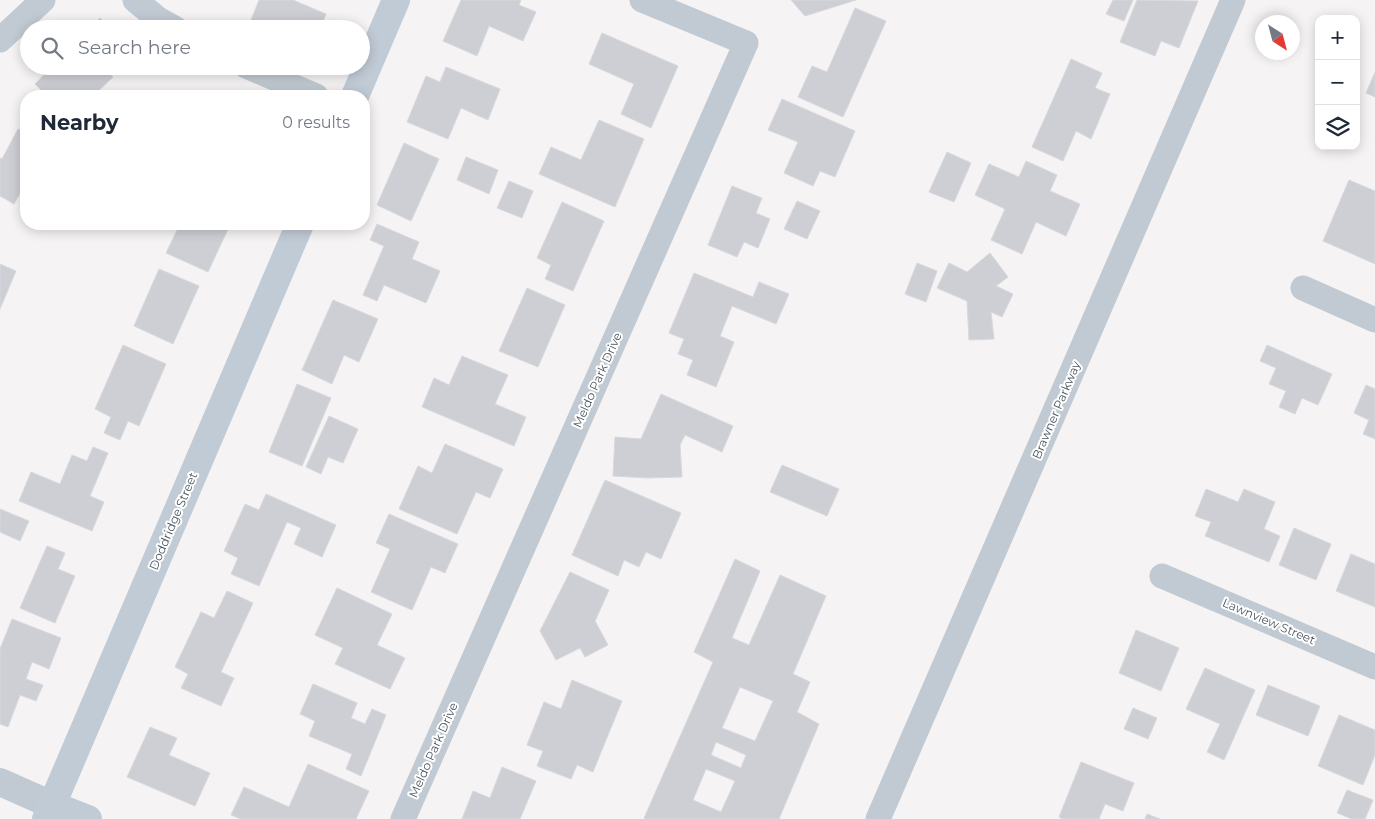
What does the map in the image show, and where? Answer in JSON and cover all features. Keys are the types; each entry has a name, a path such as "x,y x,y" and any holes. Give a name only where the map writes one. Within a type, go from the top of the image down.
{"main road":[{"path":"370,61 396,0"},
{"path":"358,90 364,75"},
{"name":"Doddridge Street","path":"49,812 297,230"},
{"path":"49,812 88,819"}],"street":[{"path":"22,20 43,0"},
{"path":"135,0 160,20"},
{"name":"Meldo Park Drive","path":"403,819 746,43 642,0"},
{"name":"Brawner Parkway","path":"878,819 1234,0"},
{"path":"0,40 20,21"},
{"path":"267,75 302,90"},
{"path":"1303,288 1375,320"},
{"name":"Lawnview Street","path":"1162,576 1375,667"},
{"path":"0,782 49,812"}],"building":[{"path":"259,0 293,0 326,14 324,20 251,20"},
{"path":"461,0 521,0 519,5 536,12 523,41 489,26 477,56 443,41"},
{"path":"791,0 856,0 805,16"},
{"path":"1113,0 1133,0 1124,21 1106,14"},
{"path":"1137,0 1198,1 1179,48 1161,41 1155,56 1120,42"},
{"path":"855,8 886,21 843,117 798,97 812,66 827,72"},
{"path":"602,33 678,66 651,128 621,114 634,84 589,64"},
{"path":"1071,59 1102,73 1095,88 1110,94 1091,139 1076,131 1063,161 1032,147"},
{"path":"446,67 500,89 488,120 461,108 448,139 407,122 426,76 440,82"},
{"path":"1375,72 1375,97 1366,93"},
{"path":"44,75 111,75 113,77 99,90 41,90 35,84"},
{"path":"782,99 855,131 835,177 820,171 813,186 784,173 798,142 768,130"},
{"path":"599,120 644,139 615,207 539,174 551,147 581,160"},
{"path":"18,129 20,130 20,194 14,204 0,196 0,158 2,159"},
{"path":"404,143 439,159 411,221 377,205"},
{"path":"947,152 971,163 954,202 929,192"},
{"path":"466,157 498,170 489,194 457,180"},
{"path":"1026,161 1057,175 1050,191 1080,204 1066,236 1036,222 1022,254 991,240 1005,209 975,195 989,164 1019,177"},
{"path":"1349,180 1375,191 1375,264 1323,241"},
{"path":"509,181 533,191 522,218 497,208"},
{"path":"732,186 762,198 756,213 770,219 758,248 744,242 737,257 708,245"},
{"path":"797,201 820,211 807,239 784,229"},
{"path":"562,202 604,221 573,291 545,279 551,265 537,258"},
{"path":"377,224 419,242 412,259 440,271 426,303 384,285 377,301 363,295 384,246 370,240"},
{"path":"177,230 228,230 208,272 166,253"},
{"path":"990,253 1008,277 996,286 1013,294 1002,317 991,312 994,339 969,340 967,301 937,288 949,263 967,272"},
{"path":"917,263 937,271 926,302 905,294"},
{"path":"0,264 16,271 0,309"},
{"path":"159,269 199,286 173,344 134,326"},
{"path":"694,273 753,297 759,282 789,294 776,324 732,306 720,336 734,342 716,387 687,375 693,360 678,354 684,339 669,333"},
{"path":"527,288 565,305 538,367 499,351"},
{"path":"333,300 378,319 359,362 344,355 332,384 302,370"},
{"path":"123,345 166,364 139,426 128,421 120,440 104,433 111,417 95,409"},
{"path":"1267,345 1332,374 1318,405 1302,398 1295,414 1279,407 1286,391 1269,384 1276,368 1260,361"},
{"path":"462,356 508,375 495,404 526,417 514,446 422,407 434,378 449,385"},
{"path":"297,384 331,398 302,466 269,452"},
{"path":"1366,385 1375,389 1375,439 1363,434 1369,420 1354,413"},
{"path":"661,394 733,426 722,452 685,435 680,445 682,477 613,476 615,437 641,439"},
{"path":"329,416 358,429 343,463 328,457 321,474 306,467"},
{"path":"445,444 503,469 490,498 476,492 457,534 399,509 418,466 432,473"},
{"path":"93,447 108,453 90,496 104,502 92,531 19,501 31,472 60,484 72,455 87,461"},
{"path":"782,465 839,489 827,516 770,492"},
{"path":"605,480 681,513 661,559 646,552 639,567 624,560 618,576 572,555"},
{"path":"1206,489 1238,502 1244,489 1275,502 1264,529 1280,536 1269,562 1205,536 1211,522 1195,516"},
{"path":"266,494 336,525 322,557 294,544 301,528 287,522 259,586 231,574 238,558 224,551 245,504 259,510"},
{"path":"0,509 29,521 20,541 0,532"},
{"path":"389,514 458,544 445,573 431,567 412,610 371,592 390,549 376,543"},
{"path":"1294,528 1331,544 1316,580 1279,565"},
{"path":"47,546 65,553 58,569 75,576 55,623 20,608"},
{"path":"1351,554 1375,564 1375,607 1336,591"},
{"path":"735,559 760,571 732,638 749,645 780,575 826,596 793,674 810,682 797,712 819,724 779,819 644,818 713,662 694,652","holes":["740,687 773,701 755,741 722,728","716,742 746,755 741,768 711,755","706,769 735,781 721,812 693,800"]},
{"path":"570,572 609,590 595,621 608,645 585,657 580,648 556,660 540,631"},
{"path":"337,588 392,614 377,645 405,658 390,689 335,664 343,648 315,635"},
{"path":"227,591 253,603 221,672 234,678 221,706 181,688 188,674 175,667 201,612 214,618"},
{"path":"12,619 61,638 49,669 32,662 26,679 43,685 36,701 20,695 8,727 0,724 0,649"},
{"path":"1136,630 1179,648 1161,691 1119,673"},
{"path":"1205,668 1255,690 1224,760 1207,752 1220,724 1186,709"},
{"path":"572,680 622,701 593,772 577,765 571,779 537,766 543,751 527,745 544,702 561,709"},
{"path":"313,684 357,703 351,718 365,724 372,709 386,715 361,776 346,769 352,754 309,736 315,721 300,714"},
{"path":"1268,685 1320,706 1308,736 1256,715"},
{"path":"1133,708 1157,718 1148,739 1124,729"},
{"path":"1339,715 1375,730 1375,755 1363,785 1318,766"},
{"path":"150,727 177,738 169,755 210,773 195,806 127,777"},
{"path":"1081,762 1134,783 1123,811 1105,804 1099,819 1063,819 1059,817"},
{"path":"308,764 369,791 356,819 241,819 231,815 244,787 289,807"},
{"path":"502,767 536,781 520,819 462,819 473,791 490,798"},
{"path":"1347,790 1373,800 1365,819 1352,819 1337,813"},
{"path":"1147,814 1160,819 1145,819"}]}
